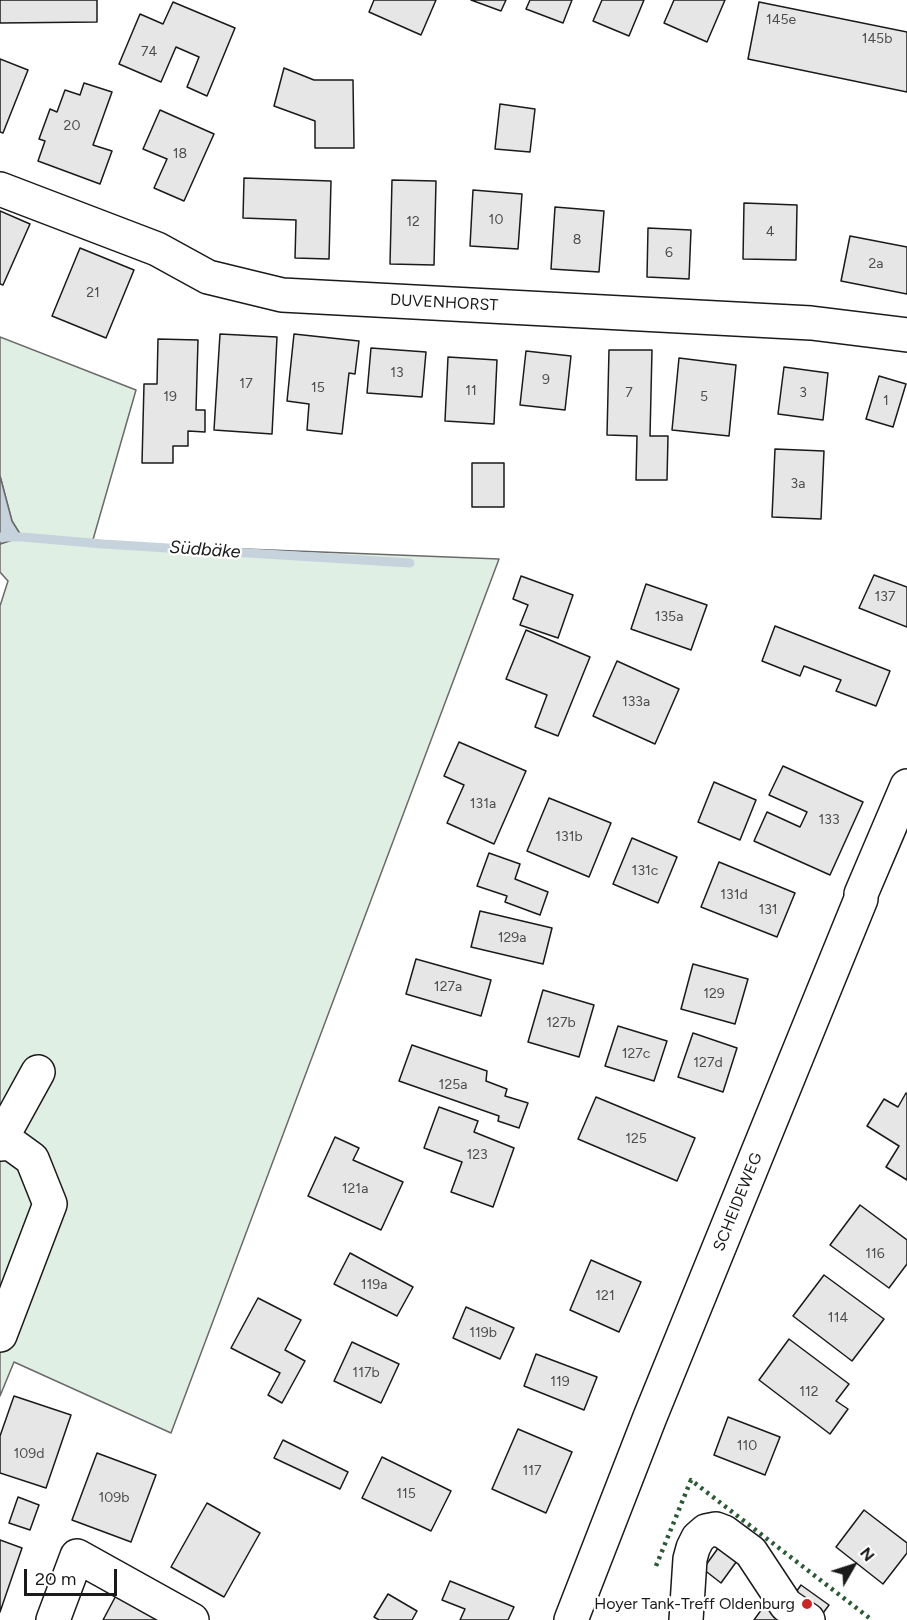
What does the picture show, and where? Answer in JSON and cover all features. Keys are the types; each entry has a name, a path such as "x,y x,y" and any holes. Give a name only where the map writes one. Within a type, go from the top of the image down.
{"street":[{"name":"DUVENHORST","path":"0,189 156,249 208,277 282,295 799,323 907,335"},
{"name":"SCHEIDEWEG","path":"579,1618 646,1427 857,910 861,894 907,786"},
{"path":"0,1335 50,1204 32,1159 10,1143 0,1142 38,1072"},
{"path":"686,1620 690,1559 693,1548 698,1538 706,1531 716,1529 752,1552 786,1605 808,1620"},
{"path":"53,1620 77,1556 192,1620"}],"green space":[{"path":"0,337 136,390 92,543 499,559 171,1433 14,1362 0,1396 0,606 8,581 0,572 0,544 21,536 12,521 0,476"}],"shaded area":[{"path":"0,476 12,521 22,537 0,544"}],"building":[{"path":"0,0 97,0 97,22 0,23"},
{"path":"374,0 436,0 421,35 369,12"},
{"path":"471,0 506,0 501,11"},
{"path":"530,0 572,0 563,23 526,9"},
{"path":"602,0 644,0 629,36 593,21"},
{"path":"674,0 725,0 707,42 664,23"},
{"path":"173,2 235,28 207,96 187,87 199,57 176,47 161,82 119,64 140,14 163,24"},
{"path":"759,2 907,32 907,92 748,59"},
{"path":"0,59 28,70 3,133 0,132"},
{"path":"284,68 314,80 353,80 354,148 315,148 315,121 274,106"},
{"path":"84,83 112,92 93,145 112,151 100,184 38,161 45,141 39,139 50,109 57,112 65,90 80,95"},
{"path":"500,104 535,109 530,152 495,149"},
{"path":"160,110 214,134 184,201 154,188 167,159 143,149"},
{"path":"244,178 331,181 329,259 295,258 296,220 243,218"},
{"path":"392,180 436,181 434,265 390,264"},
{"path":"473,190 522,194 518,249 470,246"},
{"path":"744,203 797,205 796,260 743,259"},
{"path":"555,207 604,211 599,272 551,269"},
{"path":"0,211 30,224 3,285 0,284"},
{"path":"648,228 691,230 689,279 647,277"},
{"path":"850,236 907,247 907,294 841,281"},
{"path":"80,248 134,270 106,338 52,316"},
{"path":"220,334 277,337 272,434 214,430"},
{"path":"294,334 359,341 355,374 349,373 342,434 307,430 309,404 287,401"},
{"path":"158,339 198,340 196,410 205,410 205,432 188,431 188,446 173,446 173,463 142,463 144,384 157,384"},
{"path":"371,348 426,352 422,397 367,393"},
{"path":"609,350 652,350 650,436 668,436 667,480 636,480 637,436 607,435"},
{"path":"526,351 571,356 565,410 520,405"},
{"path":"448,357 497,360 494,424 445,421"},
{"path":"679,358 736,365 729,436 672,430"},
{"path":"784,367 828,373 823,420 778,414"},
{"path":"879,376 906,384 893,427 866,419"},
{"path":"775,449 824,451 821,519 772,517"},
{"path":"472,463 504,463 504,507 472,507"},
{"path":"874,575 907,587 907,627 859,608"},
{"path":"521,576 573,595 558,638 520,625 528,605 513,599"},
{"path":"646,584 707,605 691,650 631,629"},
{"path":"775,626 890,671 876,706 836,691 841,680 804,666 800,676 762,661"},
{"path":"526,630 590,657 558,736 535,727 547,695 506,679"},
{"path":"617,661 679,689 655,744 593,716"},
{"path":"459,742 526,771 494,844 447,823 464,785 444,776"},
{"path":"783,766 863,802 830,875 754,841 767,812 800,827 807,812 769,795"},
{"path":"714,782 756,800 740,840 698,822"},
{"path":"549,798 611,823 589,877 527,851"},
{"path":"632,838 677,857 658,903 613,884"},
{"path":"489,853 520,864 515,879 548,892 540,915 505,902 507,896 477,886"},
{"path":"719,862 795,893 777,937 701,907"},
{"path":"480,911 552,928 543,964 471,947"},
{"path":"416,959 491,980 481,1016 406,994"},
{"path":"693,964 748,979 735,1024 681,1009"},
{"path":"543,990 594,1005 579,1057 528,1042"},
{"path":"618,1026 667,1041 654,1081 605,1066"},
{"path":"693,1033 737,1048 723,1092 678,1077"},
{"path":"412,1045 487,1071 486,1081 507,1089 505,1096 528,1103 519,1128 498,1121 499,1116 399,1081"},
{"path":"906,1093 907,1180 886,1167 899,1146 867,1126 884,1099 898,1107"},
{"path":"596,1097 695,1138 677,1181 578,1139"},
{"path":"439,1107 478,1121 474,1132 514,1148 493,1207 451,1192 462,1162 424,1148"},
{"path":"335,1137 359,1148 353,1160 403,1182 381,1230 308,1196"},
{"path":"860,1205 907,1240 907,1264 889,1288 830,1245"},
{"path":"350,1253 413,1287 397,1316 334,1284"},
{"path":"591,1260 641,1282 619,1332 570,1310"},
{"path":"824,1275 884,1319 852,1361 793,1316"},
{"path":"258,1298 301,1320 285,1350 305,1361 282,1403 268,1395 280,1373 231,1348"},
{"path":"466,1307 514,1328 500,1359 453,1338"},
{"path":"789,1339 849,1384 836,1401 848,1409 830,1434 759,1380"},
{"path":"352,1342 399,1364 381,1403 334,1381"},
{"path":"536,1354 597,1377 584,1410 524,1386"},
{"path":"14,1396 71,1415 46,1488 0,1473 0,1436"},
{"path":"728,1417 780,1437 765,1475 714,1455"},
{"path":"518,1429 572,1452 546,1513 492,1489"},
{"path":"283,1440 348,1472 340,1489 274,1458"},
{"path":"97,1453 156,1475 131,1542 72,1520"},
{"path":"382,1457 451,1491 431,1531 362,1498"},
{"path":"18,1497 39,1505 30,1530 9,1523"},
{"path":"207,1503 260,1533 224,1597 171,1567"},
{"path":"864,1510 907,1543 907,1553 883,1584 836,1547"},
{"path":"0,1540 22,1548 0,1612"},
{"path":"724,1540 742,1554 721,1583 703,1569"},
{"path":"450,1581 514,1607 508,1620 460,1620 465,1609 442,1600"},
{"name":"Hoyer Tank-Treff Oldenburg","path":"801,1585 829,1605 818,1620 754,1620 767,1602 782,1612"},
{"path":"120,1588 160,1620 103,1620"},
{"path":"388,1594 417,1611 412,1620 379,1620 374,1617"}],"waterway":[{"name":"Südbäke","path":"0,537 410,563"}],"hedge":[{"path":"656,1566 691,1480 872,1620"}],"place":[{"name":"Hoyer Tank-Treff Oldenburg","path":"807,1604"}]}
